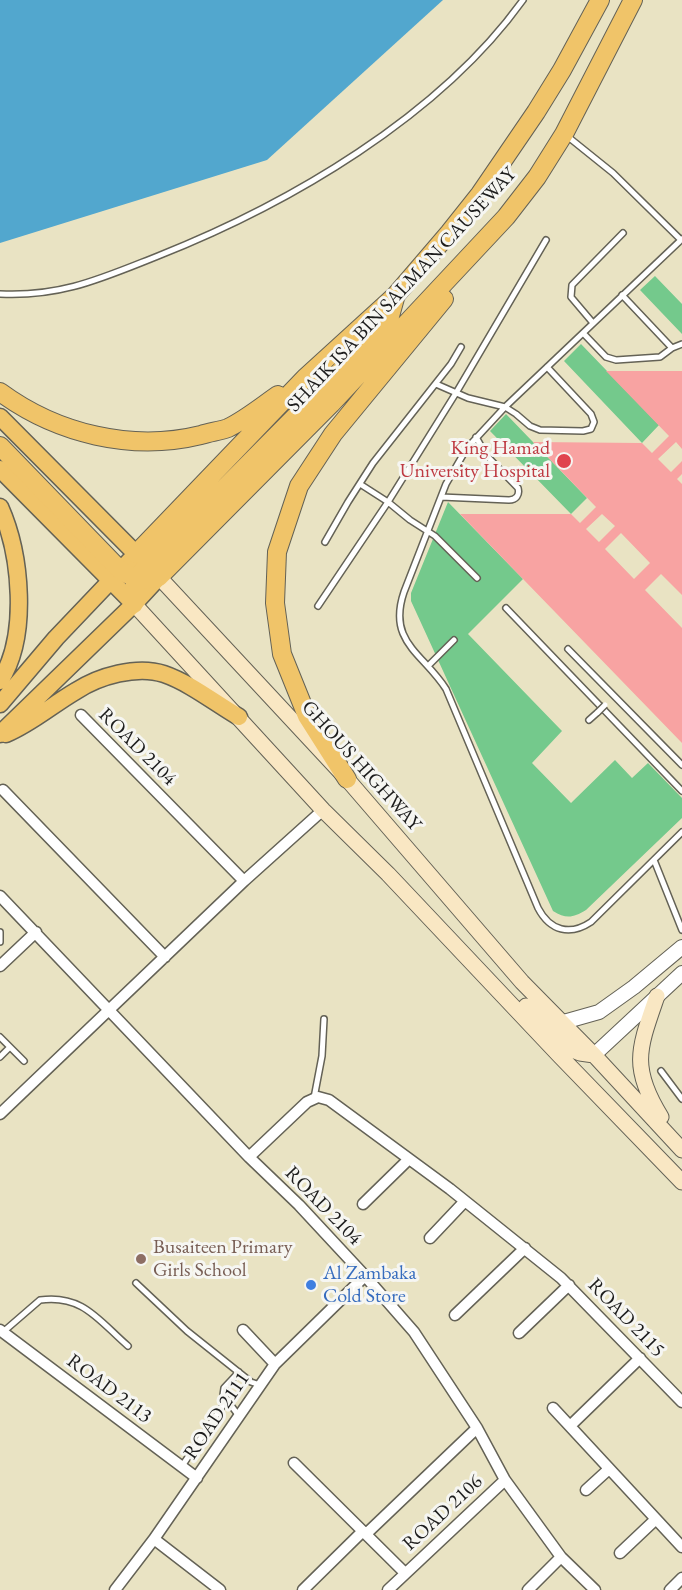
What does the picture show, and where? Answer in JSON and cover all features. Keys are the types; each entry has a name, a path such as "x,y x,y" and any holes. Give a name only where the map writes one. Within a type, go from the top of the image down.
{"highway":[{"name":"SHAIK ISA BIN SALMAN CAUSEWAY","path":"145,569 305,378 395,296 449,233 509,153 557,78 600,0"},
{"name":"SHAIK ISA BIN SALMAN CAUSEWAY","path":"145,569 331,404 506,217 537,177 564,134 633,0"},
{"path":"347,778 307,716 282,654 275,603 278,552 299,486 327,442 459,279 474,252"},
{"path":"134,604 133,596 145,569 380,331 390,316 395,296"},
{"path":"0,392 18,405 86,434 116,440 160,442 228,428 305,378"},
{"path":"0,447 115,576 145,569"}],"main road":[{"name":"GHOUS HIGHWAY","path":"0,417 347,778 485,942 681,1149"},
{"path":"0,469 115,576 134,604 323,810 388,874 682,1182"},
{"path":"0,507 14,549 18,617 14,647 0,681"},
{"path":"0,704 56,638 115,576"},
{"path":"0,736 134,604"},
{"path":"0,736 21,727 78,689 105,677 138,670 163,674 239,717"},
{"path":"388,874 410,888 568,1048 579,1053 594,1055"},
{"path":"657,996 639,1055 643,1083 652,1103 681,1149"}],"street":[{"path":"586,26 595,0"},
{"name":"ROAD 2104","path":"81,715 244,881"},
{"path":"3,790 165,957"},
{"path":"0,1114 244,881 323,810"},
{"name":"ROAD 2104","path":"0,896 249,1157 299,1205 414,1332 477,1428 505,1480 561,1557 595,1590"},
{"path":"0,966 36,932"},
{"path":"561,1023 599,1012 634,987 682,947"},
{"path":"594,1055 682,974"},
{"name":"ROAD 2115","path":"314,1098 321,1097 329,1100 525,1248 569,1285 682,1402"},
{"path":"249,1157 314,1098"},
{"path":"363,1204 409,1159"},
{"path":"430,1238 465,1201"},
{"path":"454,1315 525,1248"},
{"name":"ROAD 2111","path":"115,1590 154,1539 275,1364 365,1276"},
{"name":"ROAD 2115","path":"519,1333 569,1285"},
{"path":"243,1330 275,1364"},
{"name":"ROAD 2113","path":"2,1331 197,1478"},
{"path":"570,1426 640,1358"},
{"path":"554,1408 682,1547"},
{"path":"303,1590 477,1428"},
{"name":"ROAD 2106","path":"294,1463 405,1573"},
{"path":"586,1490 609,1468"},
{"name":"ROAD 2106","path":"388,1590 505,1480"},
{"path":"620,1552 656,1519"},
{"path":"154,1539 220,1590"},
{"path":"528,1590 561,1557"},
{"path":"670,1590 682,1578"}],"lane":[{"path":"0,294 25,295 56,292 105,277 240,221 305,185 375,141 424,104 490,40 523,0"},
{"path":"564,134 613,173 681,239 505,408 476,437 455,465 400,605 399,619 408,645 446,689 538,908 543,918 551,925 561,930 572,931 591,922 682,832"},
{"path":"593,323 571,297 572,285 623,233"},
{"path":"318,606 456,393 546,240"},
{"path":"622,296 672,348"},
{"path":"583,333 606,357 616,360 660,357 682,344"},
{"path":"326,542 387,444 436,384 461,347"},
{"path":"436,384 483,403 505,408 530,426 540,430 583,431 591,429 594,422 591,414 547,368"},
{"path":"441,497 509,500 519,495 518,488 486,455 476,437"},
{"path":"360,484 388,501 410,520 428,531 477,578"},
{"path":"506,608 682,791"},
{"path":"428,666 454,640"},
{"path":"568,649 682,765"},
{"path":"589,720 614,696"},
{"path":"654,860 682,930"},
{"path":"0,932 0,942"},
{"path":"314,1098 322,1056 324,1019"},
{"path":"0,1037 24,1061"},
{"path":"0,1057 10,1047"},
{"path":"661,1071 682,1099"},
{"path":"136,1283 187,1331 251,1382 260,1385"},
{"path":"2,1331 40,1300 71,1300 82,1305 128,1347"},
{"path":"239,1372 224,1388 223,1395 239,1417"},
{"path":"182,1466 226,1401"}],"green space":[{"path":"655,276 682,304 682,334 640,290"},
{"path":"581,344 659,425 642,443 564,361"},
{"path":"506,414 587,498 571,514 490,431"},
{"path":"448,502 523,579 468,634 562,731 532,763 571,803 615,760 632,778 648,763 682,798 682,818 586,910 577,915 566,916 553,911 411,601 411,593"}],"water":[{"path":"0,0 443,0 267,160 0,243"}],"building":[{"path":"606,371 682,371 682,449 676,442 658,459 671,472 682,461 682,474 677,479 682,484 682,595 661,574 645,590 682,628 682,743 460,514 571,514 580,523 596,507 533,442 642,443 652,453 669,436","holes":["602,514 615,526 599,542 586,529","621,533 650,563 634,579 605,549"]}],"place":[{"name":"King Hamad University Hospital","path":"564,461"},
{"name":"Busaiteen Primary Girls School","path":"141,1259"},
{"name":"Al Zambaka Cold Store","path":"311,1285"}]}
